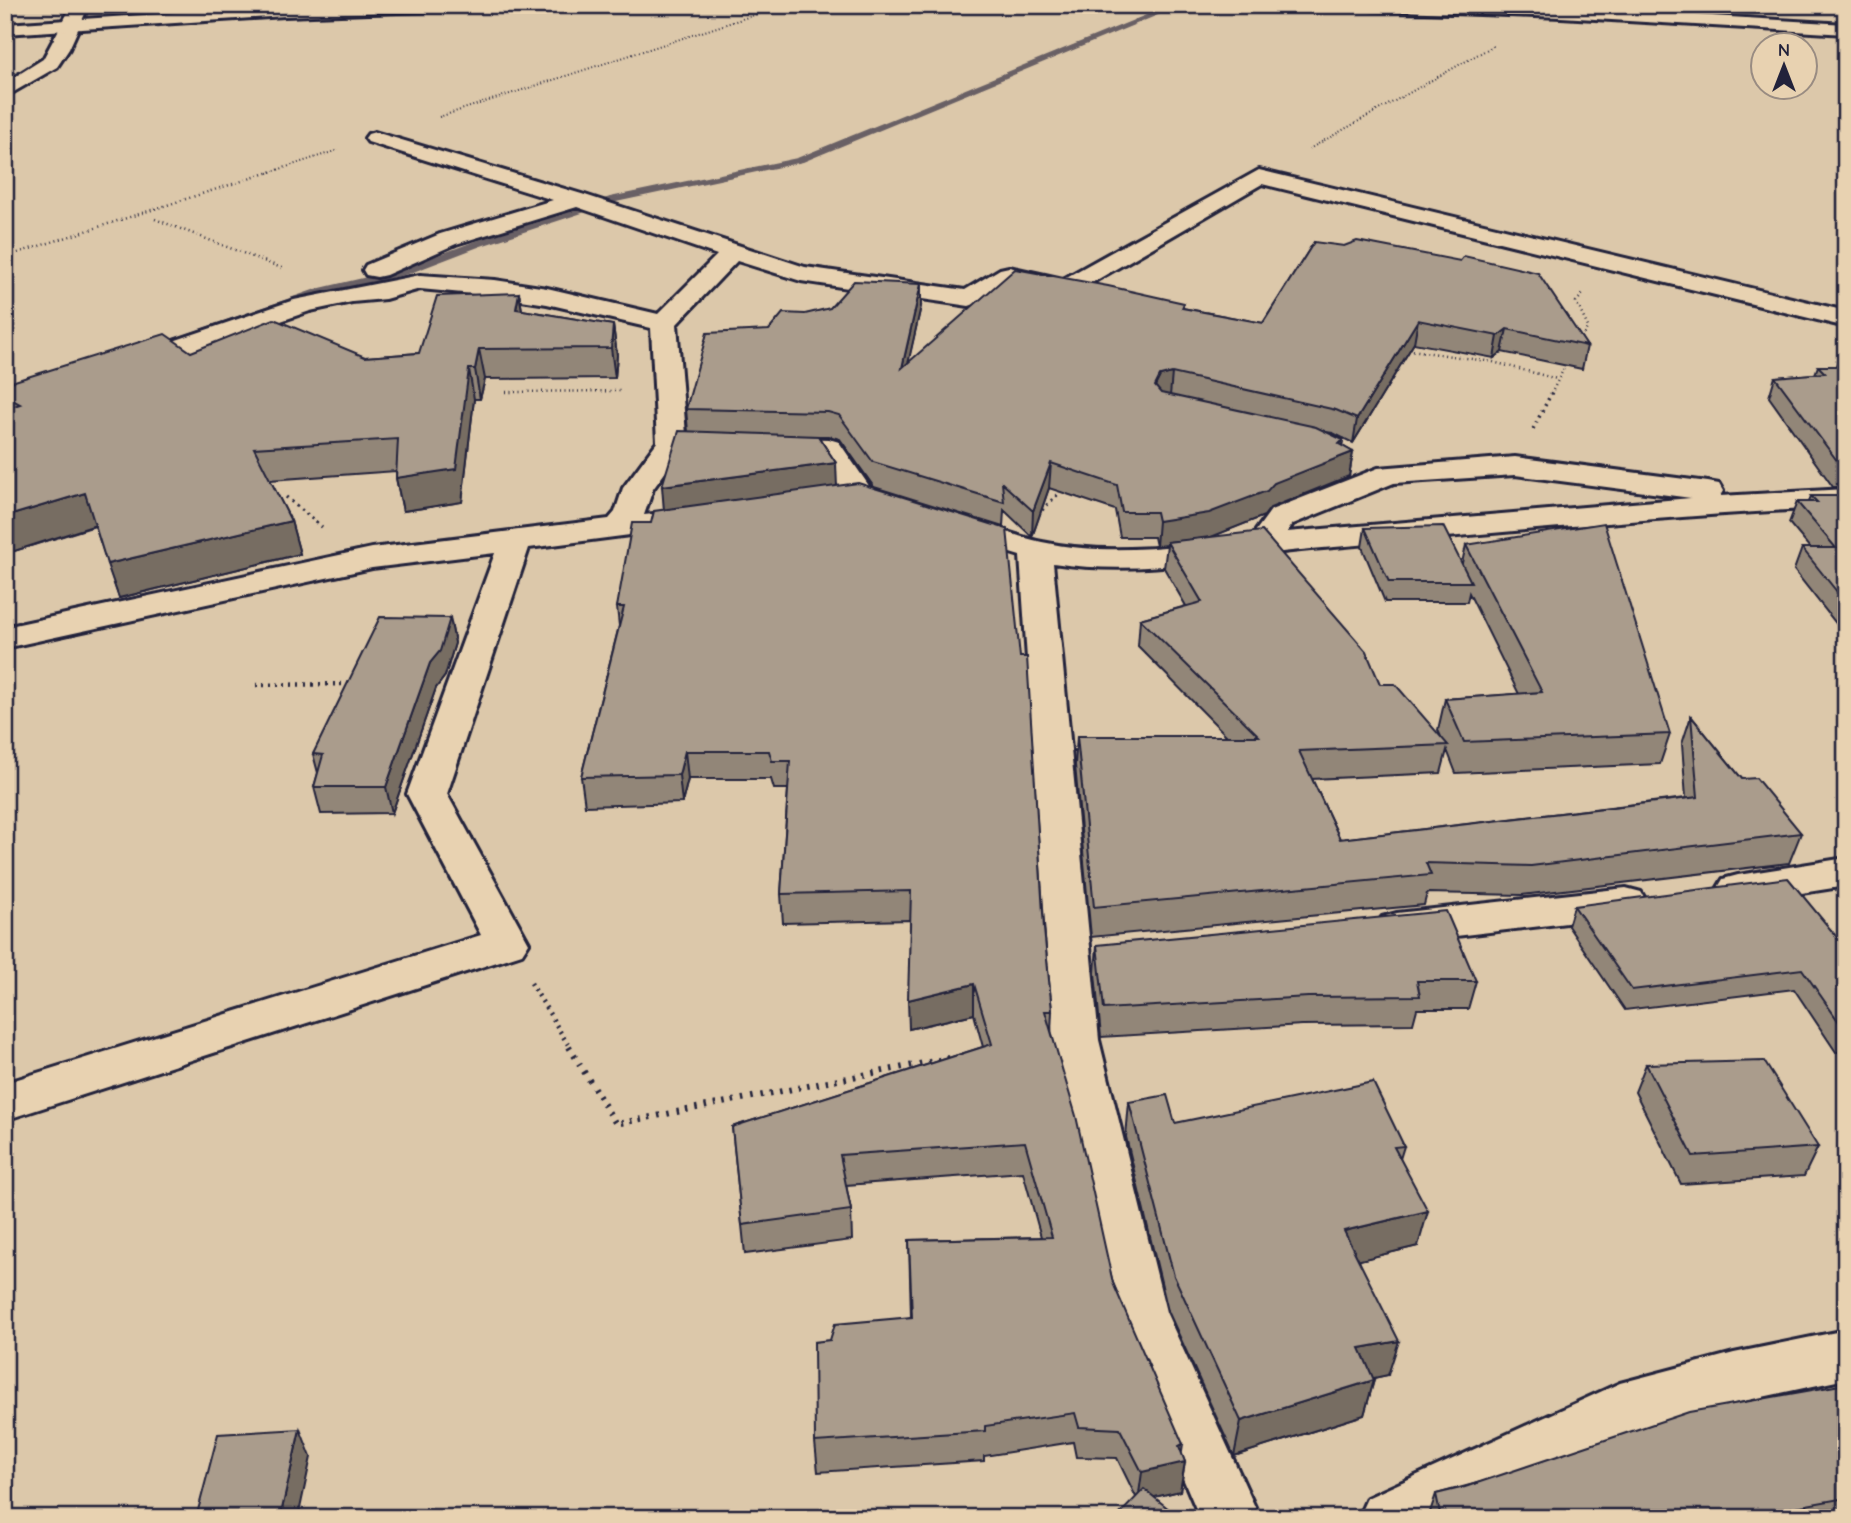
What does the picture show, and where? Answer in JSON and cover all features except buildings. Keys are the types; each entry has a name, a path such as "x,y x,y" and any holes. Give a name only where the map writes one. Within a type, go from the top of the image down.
{"street":[{"path":"5,19 236,5"},
{"path":"5,29 75,15 453,5"},
{"path":"1373,5 1561,12 1846,29"},
{"path":"1587,5 1846,20"},
{"path":"5,92 50,63 60,49 75,15"},
{"path":"375,138 579,200 801,274 969,298 1009,274 1067,287 1259,177 1846,319"},
{"path":"376,270 449,239 579,200"},
{"path":"619,528 630,513 638,488 672,443 664,323 733,252"},
{"path":"376,270 408,284"},
{"path":"107,373 303,305 419,282 508,290 664,323"},
{"path":"672,443 829,448 874,500 822,501"},
{"path":"1356,458 1389,474"},
{"path":"1262,544 1282,517 1389,474 1515,466 1702,489 1754,502"},
{"path":"936,520 1036,551 1082,558 1157,559 1262,544 1754,502 1846,498"},
{"path":"5,638 372,558 715,516"},
{"path":"5,1101 507,943 427,794 515,542"},
{"path":"1036,551 1038,597 1088,956 1076,1040 1139,1312 1230,1518"},
{"path":"1356,932 1683,896 1846,872"},
{"path":"1388,1518 1620,1409 1734,1378 1846,1354"}],"path":[{"path":"1259,177 1538,21 1561,12"},
{"path":"155,219 321,283 376,270"},
{"path":"1576,348 1588,327 1576,302 1613,262"},
{"path":"1400,348 1493,362 1557,379"},
{"path":"1531,433 1570,358"},
{"path":"506,392 669,390"},
{"path":"1036,551 1023,527 1069,483"},
{"path":"256,685 354,684"},
{"path":"507,943 616,1125 928,1060 966,1055"}],"waterway":[{"path":"154,347 320,291 404,272 477,244 614,199 800,160 1166,10"}]}
